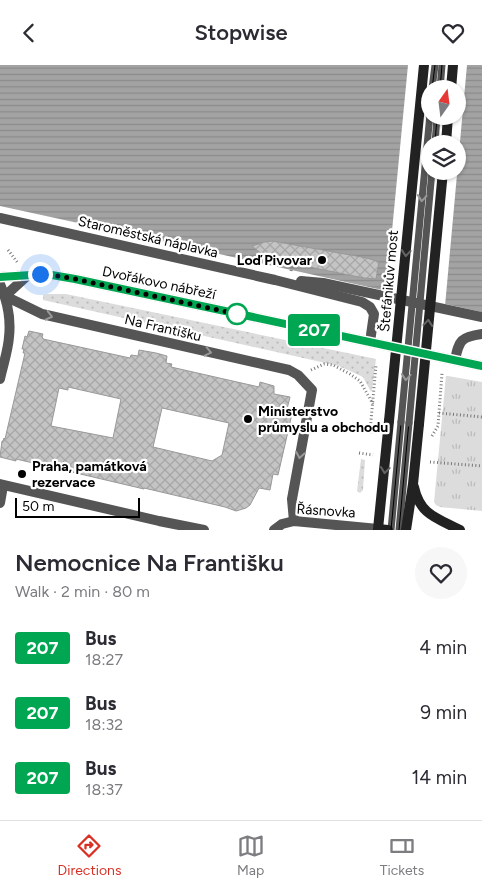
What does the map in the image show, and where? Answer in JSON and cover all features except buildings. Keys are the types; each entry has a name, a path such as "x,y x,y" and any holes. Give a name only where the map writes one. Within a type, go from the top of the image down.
{"street":[{"name":"Štefánikův most","path":"384,530 389,421 424,65"},
{"path":"452,80 453,65"},
{"path":"442,180 410,423 413,484 415,494 424,509 460,530"},
{"name":"Staroměstská náplavka","path":"0,218 275,280 362,302 370,307 374,314 370,342"},
{"name":"Staroměstská náplavka","path":"0,223 16,221"},
{"name":"Dvořákovo nábřeží","path":"0,277 46,274 75,279 482,366"},
{"path":"5,296 28,275"},
{"name":"Staroměstská náplavka","path":"275,280 323,283 482,317"},
{"path":"0,284 5,296 4,313 9,336 0,379"},
{"name":"Na Františku","path":"5,296 42,315 288,370 298,375 312,390 292,499 294,521"},
{"path":"455,360 460,342 468,337 482,334"},
{"path":"406,530 413,484"},
{"path":"0,503 2,485 204,530"},
{"name":"Řásnovka","path":"274,530 282,524 294,521 384,530"}],"lane":[{"path":"433,80 434,65"},
{"path":"441,80 442,65"},
{"path":"384,530 410,423 429,125"},
{"path":"399,530 431,180"},
{"path":"406,451 413,484"}],"path":[{"path":"298,375 324,364 333,365 360,381 373,404"},
{"path":"376,365 370,432 377,432"},
{"path":"432,436 438,426 442,373"},
{"path":"439,413 482,417"},
{"path":"358,453 375,455"},
{"path":"430,462 482,466"}],"green space":[{"path":"66,294 376,359 372,390 371,392 363,377 339,366 43,300 43,295"},
{"path":"446,376 482,382 482,511 440,507 434,502"},
{"path":"361,459 365,460 363,490 360,493 357,491"}],"shaded area":[{"path":"0,65 482,65 482,312 201,250 200,252 193,251 193,248 0,206"}],"pier":[{"path":"408,65 467,65 466,80 421,80 421,125 462,125 461,135 421,135 421,180 456,180 445,306 386,293"}],"tram line":[{"path":"433,80 435,65"},
{"path":"441,80 442,65"},
{"path":"391,530 429,125"},
{"path":"436,125 436,135"},
{"path":"399,530 431,180"}],"bus line":[{"name":"207","path":"0,277 46,274 75,279 482,366"}],"place":[{"name":"Loď Pivovar","path":"322,260"},
{"name":"Ministerstvo průmyslu a obchodu","path":"248,419"},
{"name":"Praha, památková rezervace","path":"22,474"}],"route":[{"path":"40,274 75,279 237,314"}]}
